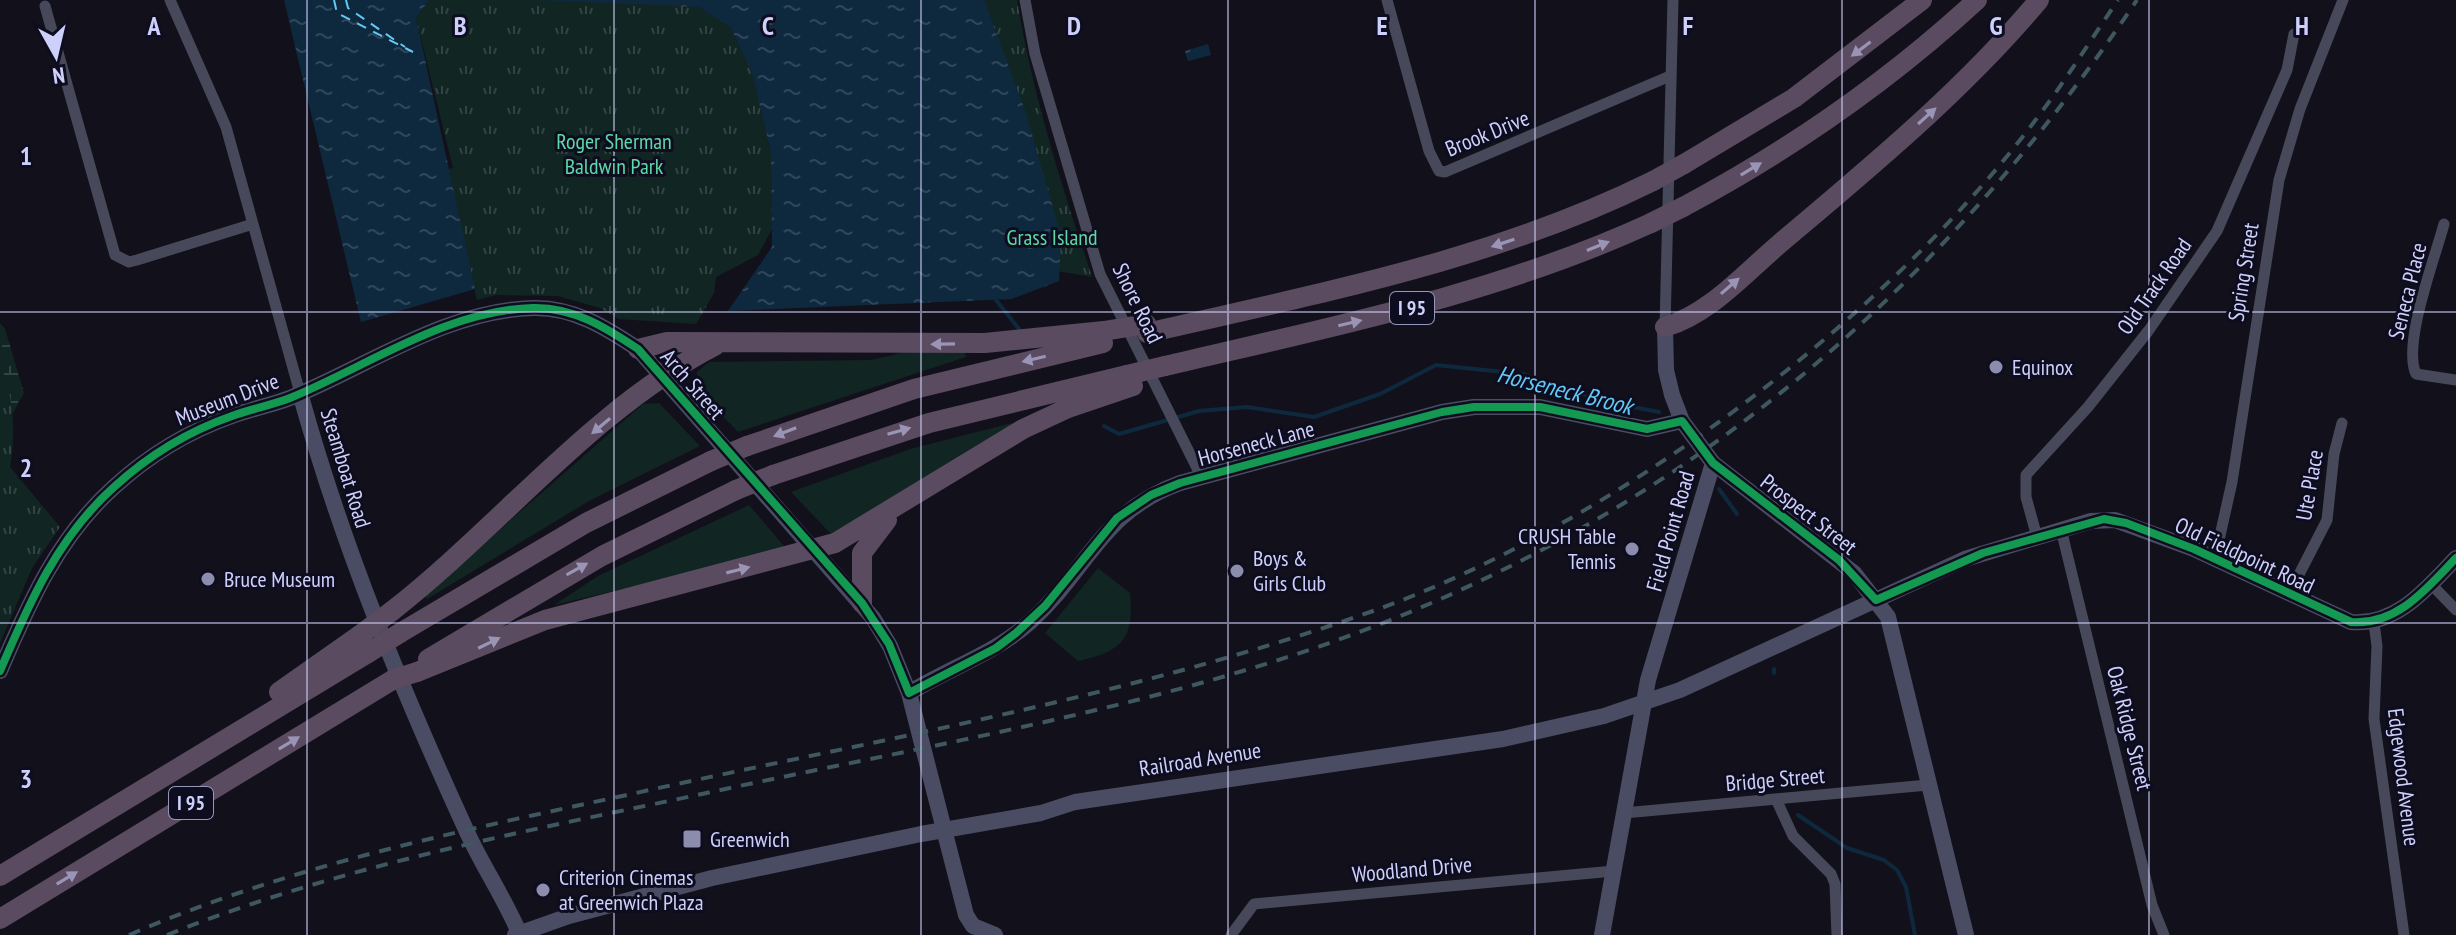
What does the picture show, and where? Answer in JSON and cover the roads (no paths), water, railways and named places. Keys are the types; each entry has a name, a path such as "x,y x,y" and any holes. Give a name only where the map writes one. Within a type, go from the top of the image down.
{"highway":[{"name":"I 95","path":"0,876 129,797 364,644 400,633 586,523 711,461 914,389 1107,336 1261,307 1475,252 1559,223 1653,181 1794,98 1922,0"},
{"name":"I 95","path":"1130,380 1489,286 1651,223 1771,157 1845,108 1916,54 1977,0"},
{"path":"1665,327 1700,312 1883,156 1973,73 2039,0"},
{"path":"638,349 667,342 995,343 1107,336"},
{"path":"364,644 392,611 471,545 601,425 663,379 720,343"},
{"path":"415,670 589,563 736,490 929,423 1130,380"},
{"path":"415,670 545,620 814,550 844,539 945,475 1045,418 1130,380"},
{"path":"862,603 860,561 866,545 891,517 945,475"},
{"name":"I 95","path":"0,919 388,683 415,670"}],"main road":[{"name":"Arch Street","path":"300,393 481,314 505,310 537,308 566,312 606,328 638,349 862,603 889,644 909,693 966,915 976,932"},
{"name":"Field Point Road","path":"1602,935 1645,702 1713,463 1682,421 1666,370 1665,327"},
{"name":"Museum Drive","path":"0,671 46,571 80,522 112,488 152,457 197,431 300,393"},
{"name":"Steamboat Road","path":"300,393 334,510 366,598 469,836 518,934"},
{"name":"Horseneck Lane","path":"909,693 996,648 1030,621 1100,537 1133,505 1201,476 1474,407 1540,407 1647,429 1682,421"},
{"name":"Prospect Street","path":"1713,463 1839,560 1888,617 1966,935"},
{"name":"Old Fieldpoint Road","path":"1876,600 1965,559 2091,521 2115,520 2215,558 2351,622 2374,623"},
{"path":"2374,623 2406,607 2456,558"},
{"name":"Railroad Avenue","path":"518,934 569,916 712,878 943,830 1166,786 1503,739 1580,722 1645,702 1735,666 1876,600"},
{"path":"976,932 995,935"}],"street":[{"name":"Steamboat Road","path":"170,0 217,101 300,393"},
{"name":"Shore Road","path":"1025,0 1035,54 1090,244 1110,298 1201,476"},
{"name":"Brook Drive","path":"1387,0 1429,151 1439,171 1454,170 1670,76"},
{"name":"Spring Street","path":"2215,558 2232,482 2279,180 2300,109 2343,0"},
{"name":"Field Point Road","path":"1665,327 1671,1"},
{"path":"45,6 115,255 129,262 253,224"},
{"name":"Old Track Road","path":"2037,537 2026,497 2026,475 2088,407 2149,330 2217,231 2287,70 2294,34"},
{"name":"Seneca Place","path":"2444,224 2414,337 2412,365 2421,375 2456,380"},
{"name":"Ute Place","path":"2289,594 2327,520 2334,454 2342,423"},
{"name":"Oak Ridge Street","path":"2061,529 2152,905 2164,935"},
{"path":"2431,584 2456,610"},
{"name":"Edgewood Avenue","path":"2374,623 2377,646 2374,719 2404,935"},
{"name":"Bridge Street","path":"1624,813 1928,785"},
{"path":"1776,799 1793,836 1831,874 1836,893 1837,935"},
{"name":"Woodland Drive","path":"1231,935 1254,904 1614,871"}],"water":[{"path":"284,0 429,0 416,18 475,289 361,322"},
{"path":"539,0 984,0 1026,113 1061,236 1059,281 1011,299 728,311 772,247 771,153 752,73 731,28 699,7"},
{"path":"1208,44 1211,55 1188,61 1185,51"}],"waterway":[{"name":"Horseneck Brook","path":"996,300 1019,329"},
{"name":"Horseneck Brook","path":"1104,426 1119,434 1199,411 1247,407 1314,417 1380,394 1436,365 1523,374 1607,402 1659,412"},
{"name":"Horseneck Brook","path":"1719,489 1737,514"},
{"name":"Horseneck Brook","path":"1798,815 1847,848 1884,860 1897,870 1906,887 1915,935"}],"railway":[{"path":"129,935 262,885 399,846 1028,709 1202,665 1373,611 1463,574 1555,527 1646,472 1735,410 1821,342 1900,271 1972,197 2034,122 2118,0"},
{"path":"167,935 298,889 432,853 1002,732 1151,696 1297,654 1427,605 1550,546 1665,477 1773,399 1874,312 1968,216 2056,112 2137,0"}],"place":[{"name":"Equinox","path":"1996,367"},
{"name":"CRUSH Table Tennis","path":"1632,549"},
{"name":"Boys & Girls Club","path":"1237,571"},
{"name":"Bruce Museum","path":"208,579"},
{"name":"Greenwich","path":"692,839"},
{"name":"Criterion Cinemas at Greenwich Plaza","path":"543,890"}],"park label":[{"name":"Roger Sherman Baldwin Park","path":"614,154"},
{"name":"Grass Island","path":"1052,237"}]}
